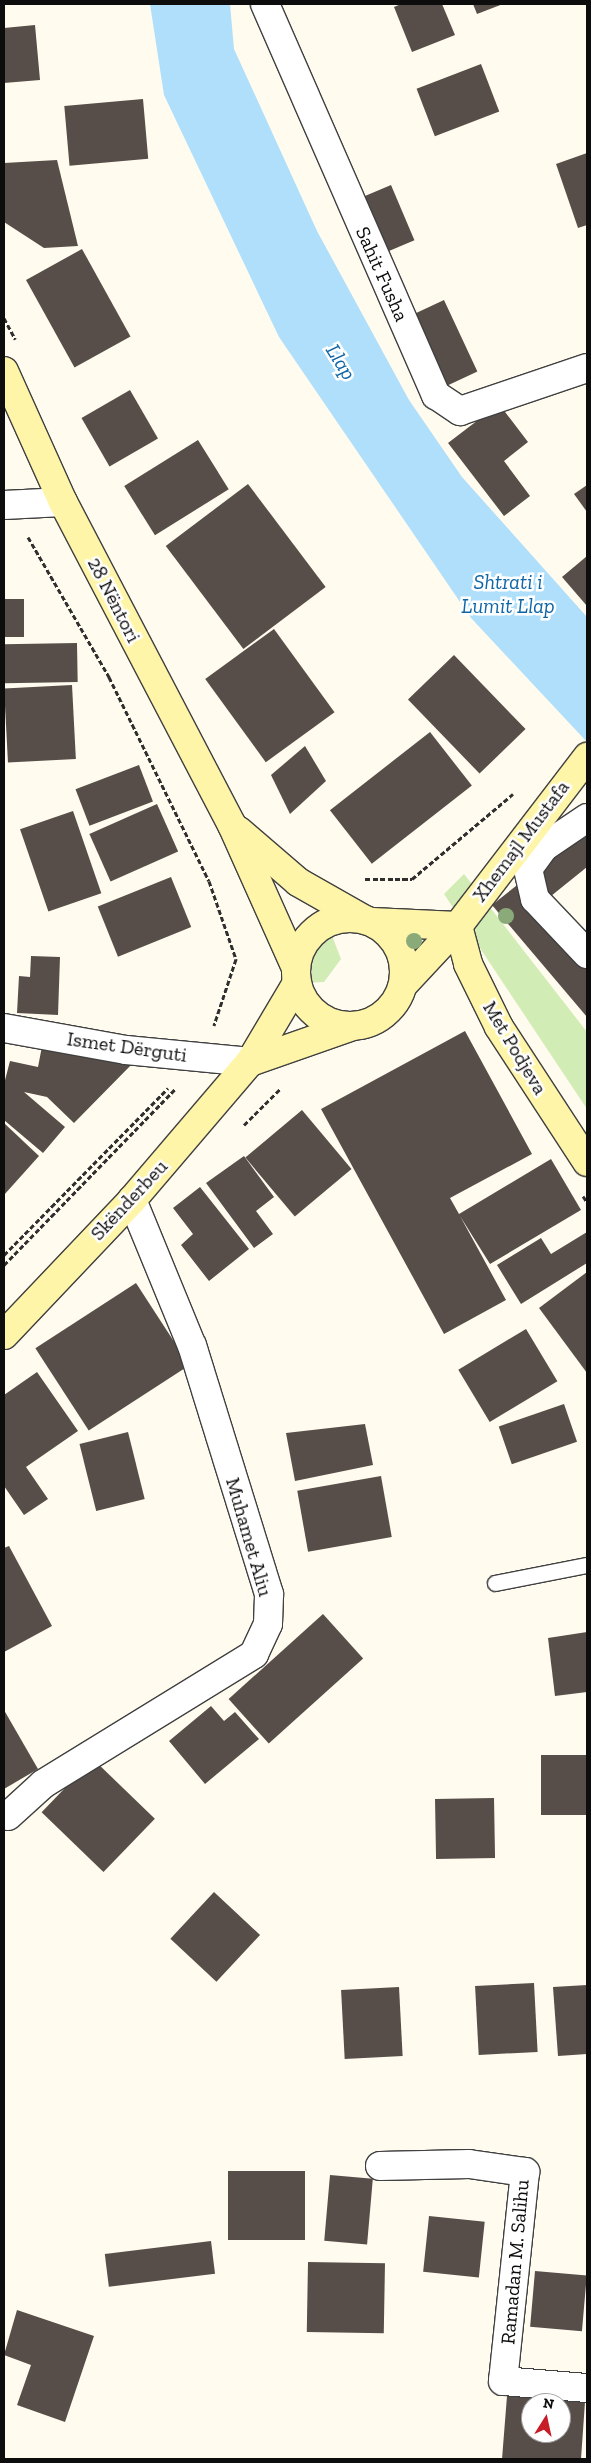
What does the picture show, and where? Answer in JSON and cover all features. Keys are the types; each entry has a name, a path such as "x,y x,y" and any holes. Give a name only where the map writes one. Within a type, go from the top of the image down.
{"main road":[{"name":"28 Nëntori","path":"4,371 63,502 232,825 296,976"},
{"name":"Xhemajl Mustafa","path":"403,985 458,926 583,761"},
{"name":"28 Nëntori","path":"232,825 298,882 367,920"},
{"path":"354,1026 324,1019 302,998 296,976 299,953 318,928 340,919 458,926"},
{"path":"250,1062 385,1014 403,985 405,970 395,940 367,920"},
{"name":"Met Podjeva","path":"458,926 468,964 499,1027 587,1162"},
{"name":"Skënderbeu","path":"4,1335 132,1200 250,1062 296,976"}],"street":[{"name":"Sahit Fusha","path":"265,4 436,394 460,411 587,368"},
{"path":"7,505 63,502"},
{"path":"587,818 544,847 528,869 534,899 587,954"},
{"name":"Ismet Dërguti","path":"4,1028 202,1058 250,1062"},
{"name":"Muhamet Aliu","path":"8,1816 43,1784 254,1654 268,1624 269,1594 192,1346 132,1200"},
{"name":"Ramadan M. Salihu","path":"380,2166 469,2164 525,2172 503,2381 587,2388"}],"lane":[{"path":"495,1583 587,1565"}],"path":[{"path":"4,318 17,344"},
{"path":"4,1265 202,1058 236,959 209,880 109,677 7,505"},
{"path":"360,879 412,879 518,790"},
{"path":"4,1255 202,1058"},
{"path":"238,1131 287,1082"}],"green space":[{"path":"464,874 587,1032 587,1109 444,894"},
{"path":"314,926 331,933 341,959 324,982 305,983 289,936"}],"water":[{"name":"Shtrati i Lumit Llap","path":"150,4 230,4 234,49 317,231 409,400 462,477 587,617 587,742 471,618 279,337 164,95"}],"building":[{"path":"401,4 442,4 455,35 412,52 394,7"},
{"path":"473,4 503,4 477,14"},
{"path":"35,25 40,80 4,83 4,28"},
{"path":"481,64 499,112 435,136 417,89"},
{"path":"143,99 148,159 70,166 64,106"},
{"path":"587,153 587,225 578,228 556,164"},
{"path":"57,160 78,246 44,248 4,222 4,163"},
{"path":"391,185 414,240 381,254 358,199"},
{"path":"82,249 130,336 75,367 26,280"},
{"path":"444,300 477,372 447,386 414,314"},
{"path":"130,390 158,438 110,466 82,418"},
{"path":"499,404 528,442 504,461 530,496 504,516 448,443"},
{"path":"198,440 229,489 155,535 124,486"},
{"path":"248,484 326,587 243,649 166,546"},
{"path":"587,485 587,512 574,494"},
{"path":"587,556 587,606 562,577"},
{"path":"4,599 24,599 24,637 4,637"},
{"path":"274,629 335,712 266,762 205,679"},
{"path":"77,643 78,682 5,683 4,644"},
{"path":"454,655 526,729 480,774 408,699"},
{"path":"72,685 76,759 8,762 4,689"},
{"path":"430,732 472,786 372,864 330,810"},
{"path":"305,746 326,781 290,814 271,775"},
{"path":"139,765 153,801 89,826 76,789"},
{"path":"157,804 178,852 111,882 89,834"},
{"path":"73,811 101,893 48,911 20,829"},
{"path":"587,826 587,867 551,896 531,871"},
{"path":"171,877 191,927 118,957 98,907"},
{"path":"521,882 587,959 587,1017 492,905"},
{"path":"31,956 60,957 58,1015 17,1013 19,976 30,977"},
{"path":"465,1031 532,1154 450,1198 459,1214 551,1159 581,1210 490,1264 460,1216 506,1300 444,1334 321,1109"},
{"path":"43,1041 135,1061 74,1123 47,1097 24,1092 65,1127 43,1153 4,1120 4,1084 10,1061 38,1067"},
{"path":"302,1110 351,1169 295,1217 245,1158"},
{"path":"4,1123 39,1156 4,1195"},
{"path":"244,1156 274,1197 256,1211 273,1234 254,1248 206,1183"},
{"path":"200,1187 249,1249 209,1281 181,1245 193,1234 173,1208"},
{"path":"587,1232 587,1263 521,1304 497,1265 541,1238 551,1254"},
{"path":"587,1272 587,1373 539,1308"},
{"path":"136,1283 189,1365 89,1431 35,1348"},
{"path":"526,1329 557,1381 490,1422 458,1370"},
{"path":"37,1372 78,1431 26,1467 48,1499 24,1515 4,1486 4,1395"},
{"path":"564,1404 577,1442 512,1464 499,1426"},
{"path":"365,1424 373,1465 295,1481 286,1433"},
{"path":"128,1432 145,1499 96,1511 79,1444"},
{"path":"381,1476 392,1537 308,1552 297,1491"},
{"path":"9,1546 52,1626 4,1652 4,1548"},
{"path":"323,1614 363,1659 269,1744 229,1699"},
{"path":"587,1632 587,1692 555,1696 548,1638"},
{"path":"211,1706 224,1721 235,1712 259,1739 205,1784 169,1741"},
{"path":"4,1710 38,1769 4,1789"},
{"path":"541,1755 587,1755 587,1815 541,1815"},
{"path":"93,1759 155,1819 103,1872 42,1812"},
{"path":"494,1798 495,1858 436,1859 435,1799"},
{"path":"214,1892 260,1935 216,1982 170,1939"},
{"path":"534,1983 538,2052 479,2055 475,1986"},
{"path":"587,1985 587,2054 558,2056 553,1987"},
{"path":"399,1987 403,2056 345,2059 341,1990"},
{"path":"228,2171 305,2171 305,2240 228,2240"},
{"path":"330,2175 373,2179 367,2244 324,2241"},
{"path":"429,2216 485,2222 479,2278 423,2272"},
{"path":"211,2241 215,2274 109,2287 105,2254"},
{"path":"308,2262 385,2263 384,2333 307,2332"},
{"path":"535,2271 587,2276 582,2331 530,2327"},
{"path":"17,2310 94,2336 65,2422 17,2405 31,2365 4,2355"},
{"path":"507,2396 521,2397 521,2443 571,2443 571,2401 585,2402 581,2459 502,2459"}],"water label":[{"name":"Llap","path":"341,362"}]}
